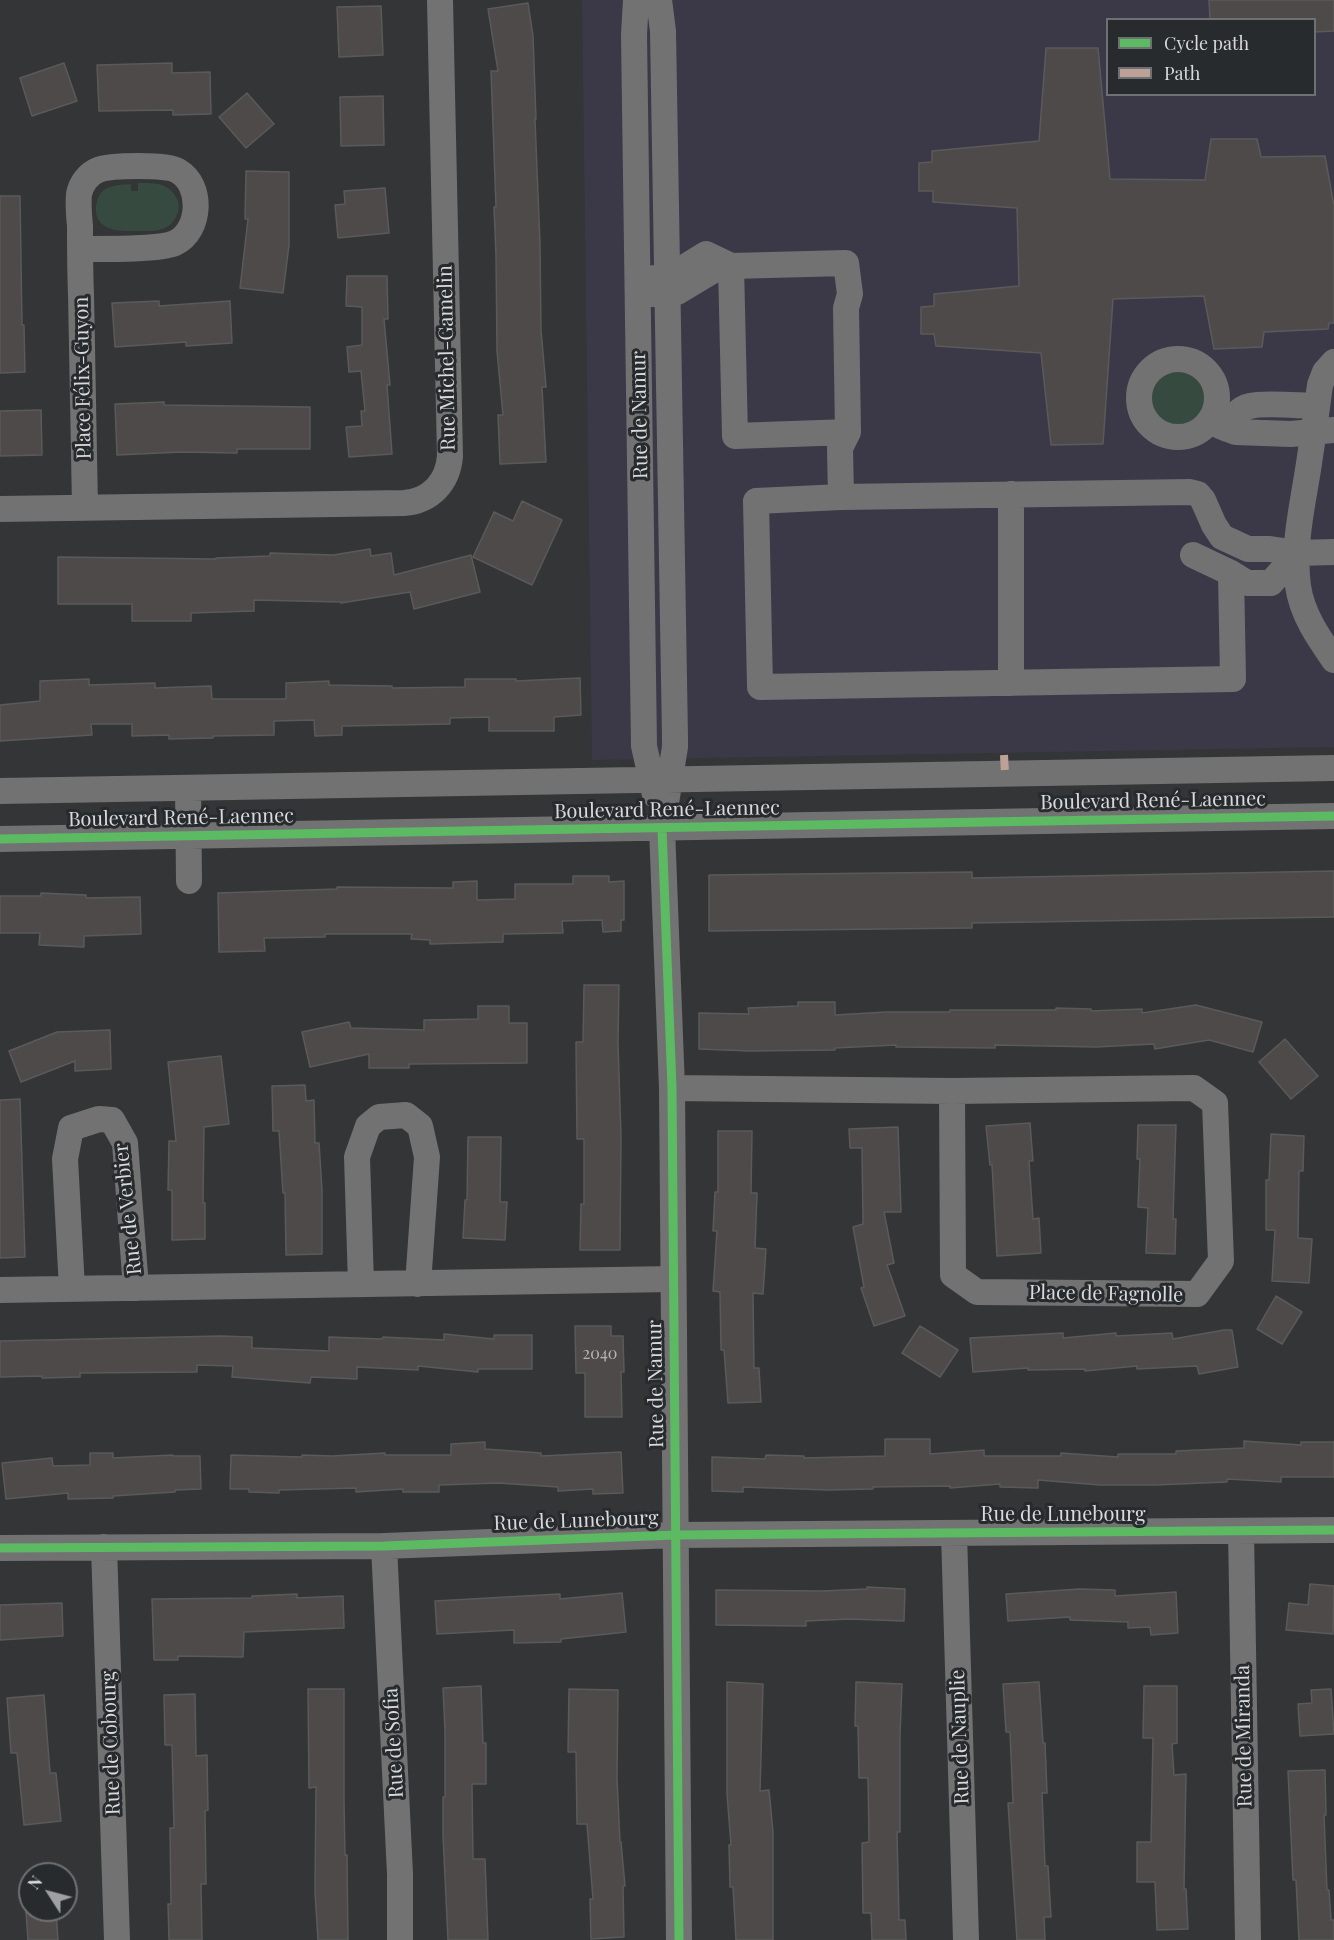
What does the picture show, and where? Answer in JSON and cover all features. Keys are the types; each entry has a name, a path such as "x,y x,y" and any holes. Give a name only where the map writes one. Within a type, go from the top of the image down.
{"street":[{"name":"Rue Michel-Gamelin","path":"0,509 404,503 428,496 440,486 447,471 450,456 440,0"},
{"name":"Rue de Namur","path":"636,0 634,35 644,746 660,779 672,1088 679,1940"},
{"name":"Rue de Namur","path":"659,0 663,31 675,747 660,779"},
{"name":"Place Félix-Guyon","path":"80,249 161,246 175,243 186,235 193,224 195,211 191,184 179,171 168,167 114,168 97,171 84,182 80,193 80,249 85,507"},
{"path":"638,286 667,286 684,289 712,271 730,266 846,263 850,294 846,308 848,432 840,448 841,497"},
{"path":"730,266 735,436 848,432"},
{"path":"1334,362 1322,378 1317,406 1324,431 1299,519 1297,553 1298,586 1306,614 1334,660"},
{"path":"1317,406 1249,406 1239,412 1228,425 1219,424 1236,432 1280,434 1324,431"},
{"path":"1231,573 1233,679 760,687 756,501 841,497 1190,492 1198,494 1203,500 1218,532 1228,539 1247,531 1274,532 1297,553"},
{"path":"1011,494 1011,683"},
{"path":"1193,555 1231,573 1249,566 1272,565 1297,553 1334,552"},
{"name":"Boulevard René-Laennec","path":"0,791 1334,768"},
{"path":"188,788 189,881"},
{"name":"Boulevard René-Laennec","path":"0,839 1334,816"},
{"name":"Place de Fagnolle","path":"672,1088 952,1091 1194,1088 1215,1103 1221,1261 1197,1294 977,1292 953,1275 952,1091"},
{"path":"361,1284 357,1157 368,1126 379,1117 406,1115 420,1126 427,1157 418,1284"},
{"name":"Rue de Verbier","path":"72,1289 65,1159 71,1128 99,1119 112,1120 125,1143 136,1288"},
{"name":"Rue de Verbier","path":"0,1290 673,1279"},
{"name":"Rue de Lunebourg","path":"0,1548 384,1546 676,1535 1334,1530"},
{"name":"Rue de Miranda","path":"1240,1531 1248,1940"},
{"name":"Rue de Nauplie","path":"954,1533 966,1940"},
{"name":"Rue de Sofia","path":"384,1546 399,1862 400,1940"},
{"name":"Rue de Cobourg","path":"105,1547 117,1940"}],"shaded area":[{"path":"582,0 1334,0 1334,747 592,760"}],"green space":[{"path":"138,183 165,186 174,193 179,208 173,222 159,230 147,231 120,231 101,223 97,218 96,210 97,201 102,192 110,187 131,184 131,191 138,191"},
{"path":"1173,370 1185,370 1195,374 1203,382 1207,398 1203,414 1195,422 1185,426 1173,426 1163,422 1155,414 1151,404 1151,392 1155,382 1163,374"}],"building":[{"path":"1209,0 1334,0 1334,31 1316,32 1316,18 1210,18"},
{"path":"528,3 533,36 541,330 546,387 542,387 546,462 500,464 498,415 503,415 497,351 494,207 496,207 491,71 498,71 488,9"},
{"path":"381,6 383,55 339,57 337,7"},
{"path":"1046,48 1098,48 1110,179 1205,180 1211,139 1257,139 1261,157 1325,156 1334,206 1334,323 1329,323 1328,329 1264,332 1262,347 1214,349 1204,296 1113,299 1103,444 1051,445 1041,353 936,346 934,334 921,334 921,307 934,306 934,294 1019,286 1017,208 933,202 933,191 919,191 919,163 932,162 932,151 1039,141"},
{"path":"64,63 77,101 32,116 20,78"},
{"path":"172,63 172,73 210,72 211,114 173,115 173,110 99,111 97,65"},
{"path":"247,93 274,124 246,148 219,117"},
{"path":"383,96 384,145 341,146 340,97"},
{"path":"246,171 289,172 289,245 283,293 240,288 248,219 245,219"},
{"path":"385,188 389,233 338,238 335,205 345,204 344,191"},
{"path":"0,196 20,196 25,372 0,373"},
{"path":"347,276 387,276 388,319 384,319 390,385 387,385 392,454 349,457 346,427 362,426 361,411 365,411 361,371 349,372 347,347 362,345 362,307 346,306"},
{"path":"159,301 159,306 230,301 232,343 186,346 186,342 115,347 112,303"},
{"path":"164,402 164,405 310,407 310,449 237,449 237,453 182,452 117,455 115,404"},
{"path":"41,410 42,455 0,456 0,411"},
{"path":"522,501 562,520 532,585 473,557 494,512 513,521"},
{"path":"370,549 371,556 391,553 394,575 471,555 480,592 414,609 410,592 341,603 254,600 254,611 191,613 191,621 132,621 132,604 58,604 58,557 216,559 270,556 270,553 333,555"},
{"path":"580,678 581,715 554,717 554,731 489,731 489,717 450,718 450,724 342,726 342,735 315,736 314,720 274,721 274,735 169,739 169,735 132,736 132,724 91,724 92,735 0,741 0,705 40,701 40,681 89,679 89,685 155,683 155,688 211,686 212,699 286,699 286,683 329,681 329,685 392,686 392,688 465,687 465,679 516,679 516,681"},
{"path":"1334,871 1334,917 972,923 972,928 709,931 709,875 972,872 972,878"},
{"path":"573,876 609,876 609,882 624,881 624,920 621,920 621,931 603,932 602,920 562,921 563,933 503,934 503,942 430,944 430,940 411,939 412,934 325,934 325,937 264,938 265,951 219,952 218,893 337,889 337,887 453,888 453,882 477,881 477,900 515,899 515,884 573,884"},
{"path":"41,893 86,895 86,898 140,897 141,934 84,936 84,947 39,945 40,933 0,933 0,896 41,896"},
{"path":"584,985 619,985 620,1250 580,1250 581,1204 584,1204 584,1139 577,1139 576,1042 583,1042"},
{"path":"798,1002 835,1002 835,1015 950,1012 950,1010 1056,1010 1056,1008 1091,1009 1091,1011 1142,1009 1142,1013 1196,1005 1262,1022 1253,1052 1209,1040 1155,1049 1154,1044 1096,1047 995,1045 995,1048 896,1047 896,1045 835,1048 835,1050 750,1051 699,1049 699,1013 749,1014 748,1008 798,1006"},
{"path":"478,1006 509,1006 509,1023 527,1023 527,1063 409,1064 409,1068 369,1068 369,1054 310,1067 302,1032 349,1022 351,1028 424,1030 424,1020 478,1019"},
{"path":"110,1030 111,1069 75,1071 75,1061 21,1082 9,1051 57,1032"},
{"path":"1285,1039 1318,1076 1291,1099 1259,1062"},
{"path":"221,1056 229,1124 204,1127 205,1239 172,1240 172,1190 168,1190 169,1141 176,1141 168,1062"},
{"path":"305,1085 306,1101 314,1100 315,1143 319,1143 322,1254 286,1255 285,1193 283,1193 279,1131 273,1131 272,1086"},
{"path":"20,1099 25,1257 0,1258 0,1100"},
{"path":"1030,1123 1033,1161 1029,1161 1033,1219 1039,1218 1041,1253 997,1256 992,1165 990,1165 986,1126"},
{"path":"1138,1125 1176,1125 1173,1219 1176,1219 1175,1254 1146,1253 1148,1208 1138,1207 1140,1159 1137,1159"},
{"path":"898,1127 901,1212 884,1212 894,1263 887,1265 905,1316 874,1326 861,1288 864,1287 853,1227 863,1224 862,1148 850,1148 849,1129"},
{"path":"718,1131 752,1131 751,1193 757,1193 755,1248 766,1249 763,1294 753,1293 754,1368 759,1368 761,1402 728,1403 724,1350 721,1350 720,1292 713,1291 717,1231 713,1231 715,1192 718,1192"},
{"path":"1271,1134 1304,1136 1303,1171 1299,1171 1298,1238 1312,1239 1309,1283 1272,1281 1275,1230 1266,1230 1266,1180 1269,1180"},
{"path":"468,1137 501,1137 500,1202 507,1202 505,1240 463,1238 465,1200 467,1200"},
{"path":"1276,1296 1302,1312 1282,1344 1257,1329"},
{"path":"575,1326 611,1326 611,1336 623,1336 622,1417 585,1417 585,1373 576,1373"},
{"path":"920,1326 958,1350 940,1377 902,1353"},
{"path":"1232,1330 1238,1367 1199,1374 1197,1366 1137,1369 1137,1366 1085,1371 1085,1369 1028,1370 1028,1368 973,1372 970,1338 1063,1333 1063,1338 1116,1333 1116,1336 1172,1333 1173,1339"},
{"path":"444,1334 494,1339 494,1335 532,1335 532,1369 478,1369 478,1372 418,1366 418,1370 357,1367 357,1379 311,1377 310,1383 232,1377 233,1366 197,1365 197,1372 80,1373 80,1377 42,1378 42,1376 0,1377 0,1341 220,1336 252,1337 252,1348 329,1351 329,1337 444,1340"},
{"path":"885,1439 930,1439 930,1454 984,1450 984,1456 1061,1456 1061,1453 1118,1457 1118,1454 1176,1454 1176,1451 1244,1448 1244,1441 1301,1445 1301,1442 1334,1442 1334,1477 1281,1477 1281,1482 1227,1479 1227,1482 1155,1485 1100,1485 1038,1480 1038,1488 1000,1487 1000,1484 950,1488 950,1486 873,1487 873,1489 828,1490 743,1487 743,1492 712,1491 712,1457 765,1459 766,1455 804,1456 804,1458 885,1456"},
{"path":"485,1442 485,1449 541,1453 541,1456 621,1452 623,1493 593,1494 593,1489 558,1491 558,1487 498,1483 439,1485 439,1492 403,1492 403,1489 356,1492 356,1488 279,1490 279,1493 230,1489 231,1455 302,1457 302,1455 385,1453 385,1455 451,1455 451,1444"},
{"path":"90,1453 113,1453 113,1458 200,1456 201,1489 113,1496 113,1498 68,1499 68,1493 6,1499 2,1463 52,1458 53,1466 90,1465"},
{"path":"1310,1584 1334,1586 1333,1634 1286,1630 1289,1603 1308,1605"},
{"path":"867,1587 905,1589 904,1621 849,1619 806,1621 806,1626 716,1625 716,1590 823,1591 867,1589"},
{"path":"1079,1589 1115,1590 1115,1596 1176,1592 1178,1633 1151,1635 1150,1627 1128,1628 1128,1622 1070,1620 1070,1617 1008,1621 1006,1594"},
{"path":"622,1593 626,1632 561,1639 561,1642 514,1643 514,1630 437,1634 435,1601 560,1594 560,1599"},
{"path":"297,1594 297,1598 343,1596 344,1628 244,1632 243,1657 178,1656 178,1660 154,1660 152,1599 252,1598 252,1596"},
{"path":"62,1603 63,1636 0,1640 0,1605"},
{"path":"727,1682 763,1684 760,1791 769,1790 773,1832 773,1940 736,1940 733,1887 730,1887"},
{"path":"856,1682 902,1684 900,1832 897,1832 899,1920 905,1920 906,1940 872,1940 871,1913 863,1913 862,1843 869,1842 868,1778 859,1778 858,1726 855,1726"},
{"path":"1039,1682 1047,1793 1042,1793 1045,1866 1048,1866 1051,1917 1044,1917 1045,1940 1017,1940 1008,1803 1013,1803 1010,1732 1006,1732 1003,1684"},
{"path":"481,1686 483,1743 486,1743 486,1784 472,1784 473,1859 485,1859 488,1940 448,1940 443,1835 445,1731 443,1688"},
{"path":"1144,1686 1177,1686 1177,1743 1172,1744 1174,1775 1186,1774 1184,1889 1186,1889 1188,1929 1157,1930 1155,1882 1137,1882 1137,1842 1151,1842 1153,1738 1143,1738"},
{"path":"308,1689 344,1689 348,1940 318,1940 315,1892 316,1787 309,1788"},
{"path":"569,1689 618,1690 617,1778 625,1886 623,1886 624,1937 591,1939 590,1899 593,1899 587,1824 577,1824 576,1752 568,1752"},
{"path":"1331,1689 1334,1734 1300,1736 1298,1704 1312,1703 1311,1690"},
{"path":"195,1694 196,1756 207,1755 206,1884 201,1884 202,1940 169,1940 170,1828 174,1828 172,1745 165,1745 164,1695"},
{"path":"44,1695 50,1773 56,1773 61,1821 24,1825 17,1753 11,1753 7,1698"},
{"path":"1325,1770 1327,1890 1329,1890 1331,1920 1334,1920 1334,1940 1299,1940 1296,1880 1293,1880 1288,1771"},
{"path":"27,1922 57,1922 58,1940 28,1940"}],"marked path":[{"path":"1004,755 1005,773"}],"cycle path":[{"path":"0,839 1334,816"},
{"path":"662,828 672,1088 679,1940"},
{"path":"0,1548 384,1546 676,1535 1334,1530"}]}
